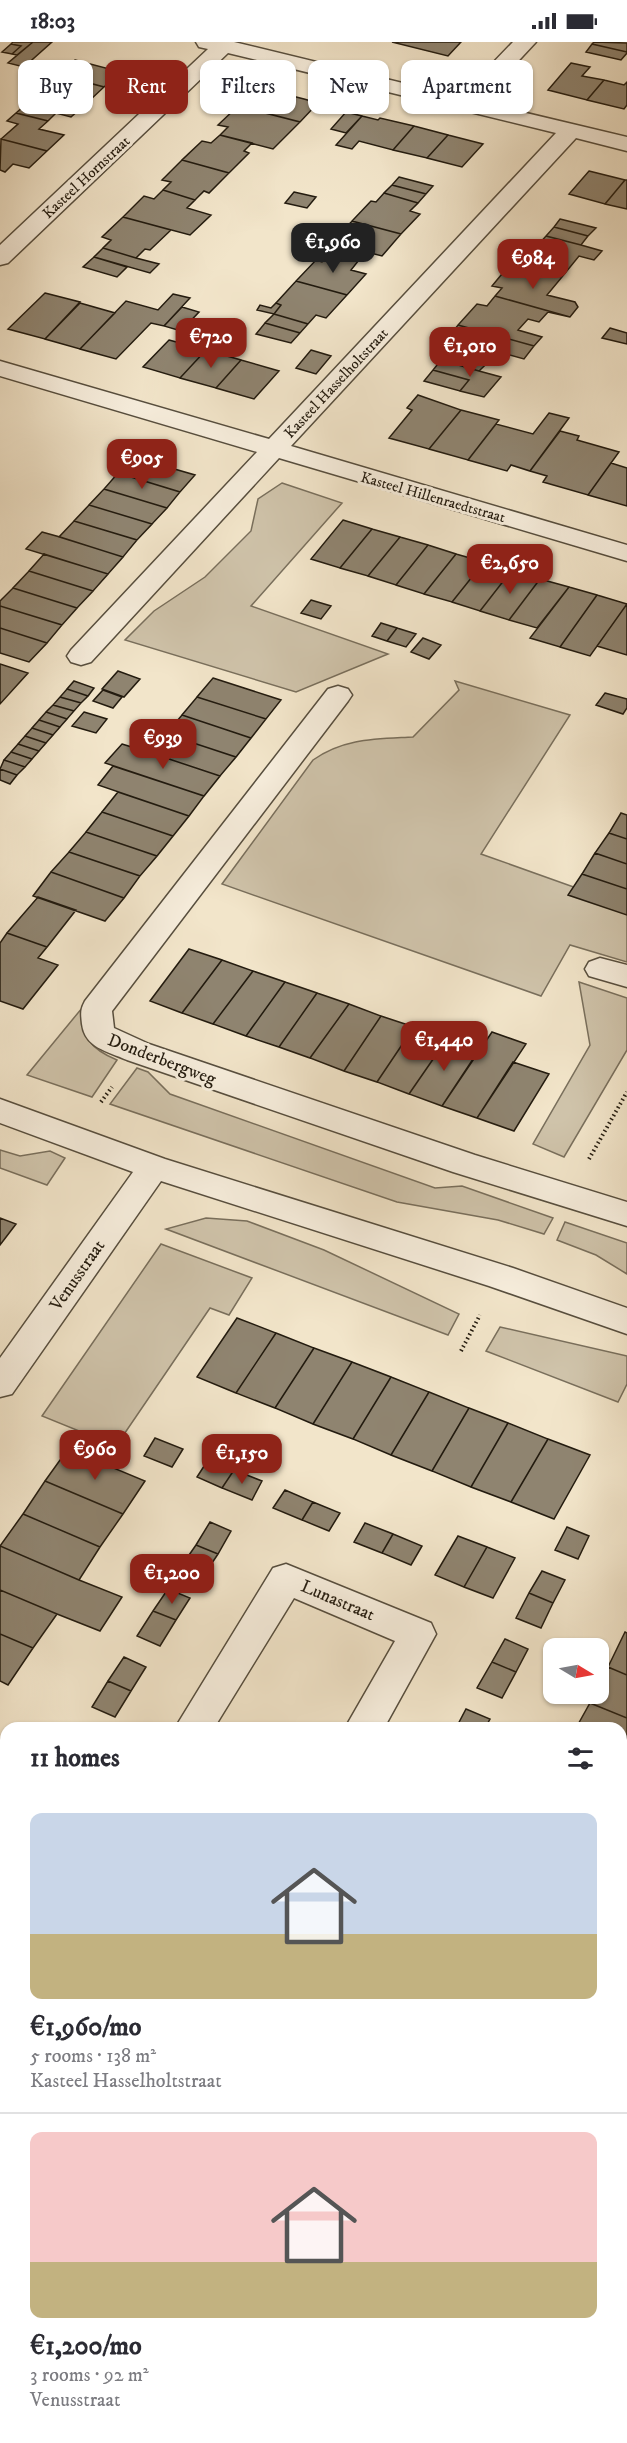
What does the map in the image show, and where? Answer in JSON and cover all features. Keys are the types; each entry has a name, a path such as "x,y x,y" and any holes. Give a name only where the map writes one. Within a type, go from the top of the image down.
{"street":[{"path":"508,60 525,42"},
{"path":"215,44 401,89"},
{"name":"Kasteel Hornstraat","path":"0,258 215,44"},
{"path":"504,114 627,144"},
{"name":"Kasteel Hasselholtstraat","path":"273,450 572,130"},
{"name":"Kasteel Hillenraedtstraat","path":"0,368 627,553"},
{"path":"81,656 273,450"},
{"name":"Donderbergweg","path":"338,695 96,1009 99,1034 138,1052 464,1164 627,1214"},
{"path":"0,1111 154,1167 501,1277 627,1321"},
{"name":"Venusstraat","path":"0,1384 154,1167"},
{"name":"Lunastraat","path":"198,1722 286,1579 418,1634 367,1722"}],"path":[{"path":"75,1138 138,1052"}],"shaded area":[{"path":"282,483 342,503 251,606 388,654 296,692 125,640 154,611 205,577 251,531 258,499"},
{"path":"455,681 570,715 481,854 627,906 627,962 570,945 541,996 222,884 313,760 336,747 361,741 413,737 459,690"},
{"path":"579,982 627,998 627,1050 564,1157 533,1144 590,1045"},
{"path":"82,1008 82,1018 89,1041 100,1051 117,1060 92,1097 27,1075"},
{"path":"137,1068 148,1072 170,1094 435,1188 462,1186 553,1218 544,1234 498,1220 397,1202 110,1104"},
{"path":"0,1150 20,1156 50,1151 65,1158 47,1185 0,1168"},
{"path":"206,1218 247,1221 324,1250 459,1314 448,1335 166,1229"},
{"path":"565,1222 627,1243 627,1274 596,1255 557,1240"},
{"path":"161,1244 252,1278 229,1315 210,1308 116,1446 42,1416"},
{"path":"500,1327 627,1356 627,1384 618,1402 486,1351"}],"building":[{"path":"13,42 33,42 17,55 12,54 21,46 11,44"},
{"path":"33,42 52,42 32,60 18,60 18,66 8,63"},
{"path":"392,42 461,42 448,56"},
{"path":"594,42 627,43 627,52 592,44"},
{"path":"11,44 21,46 12,54 2,52"},
{"path":"592,44 627,53 621,60 586,52"},
{"path":"571,63 590,67 582,76 604,80 587,100 548,90"},
{"path":"93,65 105,68 104,87 93,84"},
{"path":"604,80 624,85 627,82 627,105 624,109 587,100"},
{"path":"93,84 104,87 93,97"},
{"path":"296,97 308,100 308,114 300,122 269,114 296,114"},
{"path":"16,113 48,121 39,129 64,135 47,151 1,139 18,124 7,121"},
{"path":"20,114 55,114 48,121"},
{"path":"230,114 269,114 300,122 273,149 220,135 228,127 218,125"},
{"path":"344,114 362,116 346,133 331,129"},
{"path":"362,116 414,126 393,150 359,141 352,149 336,145"},
{"path":"414,126 448,135 427,158 393,150"},
{"path":"220,135 252,143 244,151 249,153 229,173 182,160 202,141 211,143"},
{"path":"448,135 483,144 462,167 427,158"},
{"path":"1,139 47,151 29,168 13,164 5,172 0,170"},
{"path":"182,160 229,173 209,193 204,191 195,200 163,190 171,182 162,180"},
{"path":"589,171 625,180 605,204 569,194"},
{"path":"399,177 433,186 426,194 392,185"},
{"path":"627,180 627,209 605,204"},
{"path":"392,185 426,194 418,203 384,193"},
{"path":"163,190 195,200 187,208 211,215 190,235 123,217 144,196 154,199"},
{"path":"294,192 316,197 307,208 285,203"},
{"path":"384,193 418,203 410,211 420,214 401,234 352,221 371,201 376,202"},
{"path":"123,217 171,230 150,250 145,249 136,258 103,248 111,240 102,237"},
{"path":"560,219 596,228 588,236 554,227"},
{"path":"352,221 401,234 382,256 367,252 359,260 330,253 338,244 332,243"},
{"path":"554,227 588,236 581,245 546,236"},
{"path":"546,236 602,251 594,260 579,256 562,277 511,263 528,242 538,245"},
{"path":"103,248 159,264 150,273 94,257"},
{"path":"330,253 359,260 351,270 366,274 347,295 296,281 316,260 322,262"},
{"path":"94,257 127,267 117,277 83,267"},
{"path":"511,263 562,277 547,295 575,302 578,307 570,317 495,296 502,288 492,286"},
{"path":"296,281 347,295 326,318 316,315 308,324 274,314 281,305 276,303"},
{"path":"45,293 80,302 45,339 8,329"},
{"path":"173,294 190,298 164,326 151,323 116,359 80,349 126,301 158,310"},
{"path":"495,296 570,317 548,312 539,322 528,319 518,330 542,337 534,346 458,325 477,304 487,306"},
{"path":"80,303 115,313 80,349 45,339"},
{"path":"276,303 281,305 274,314 257,310 260,305 271,308"},
{"path":"182,307 199,312 181,331 164,326"},
{"path":"274,314 308,324 300,333 265,323"},
{"path":"265,323 300,333 291,343 256,334"},
{"path":"458,325 534,346 524,359 499,352 479,371 441,360 449,351 439,349"},
{"path":"610,328 627,333 627,344 602,338"},
{"path":"169,340 206,350 180,378 143,367"},
{"path":"206,350 241,360 216,388 180,378"},
{"path":"311,350 331,356 316,374 296,368"},
{"path":"241,360 279,371 254,399 216,388"},
{"path":"441,360 501,377 484,397 460,391 469,380 433,370"},
{"path":"433,370 469,380 460,391 424,381"},
{"path":"418,395 461,410 429,449 389,438 412,410 407,408"},
{"path":"461,410 499,420 468,460 429,449"},
{"path":"549,413 569,418 530,471 511,465 507,471 468,460 496,424 533,434"},
{"path":"560,431 579,436 577,440 619,452 588,495 543,482 547,476 530,471"},
{"path":"133,457 195,475 180,492 118,473"},
{"path":"611,463 627,468 627,506 588,495"},
{"path":"118,473 180,492 167,508 104,489"},
{"path":"104,489 167,508 152,524 89,505"},
{"path":"89,505 152,524 137,540 74,521"},
{"path":"343,520 372,529 340,568 311,559"},
{"path":"74,521 137,540 123,557 59,537"},
{"path":"372,529 400,537 368,576 340,568"},
{"path":"42,532 123,557 108,574 26,549"},
{"path":"400,537 428,545 396,585 368,576"},
{"path":"428,545 456,554 424,594 396,585"},
{"path":"44,554 108,574 93,591 29,571"},
{"path":"456,554 484,562 452,602 424,594"},
{"path":"484,562 512,570 480,611 452,602"},
{"path":"512,570 540,579 509,620 480,611"},
{"path":"29,571 93,591 77,608 13,588"},
{"path":"540,579 569,587 537,628 509,620"},
{"path":"569,587 597,595 560,647 530,638"},
{"path":"13,588 77,608 62,625 0,606 0,601"},
{"path":"597,595 627,604 590,656 560,647"},
{"path":"311,600 331,606 321,619 301,613"},
{"path":"627,604 627,655 597,646"},
{"path":"0,606 62,625 47,643 0,628"},
{"path":"381,623 397,628 387,641 372,636"},
{"path":"0,628 47,643 29,662 0,653"},
{"path":"397,628 416,634 406,647 387,641"},
{"path":"423,638 441,645 429,659 411,652"},
{"path":"0,664 28,673 0,704"},
{"path":"118,671 140,679 124,697 102,689"},
{"path":"213,678 281,700 266,719 197,697"},
{"path":"74,681 94,688 88,696 67,689"},
{"path":"67,689 88,696 81,703 60,697"},
{"path":"103,690 122,697 113,708 93,701"},
{"path":"605,693 627,699 627,708 623,714 596,705"},
{"path":"60,697 81,703 74,711 53,705"},
{"path":"197,697 266,719 251,738 182,715"},
{"path":"53,705 74,711 67,719 46,712"},
{"path":"46,712 67,719 60,727 39,720"},
{"path":"84,712 107,719 96,733 72,726"},
{"path":"182,715 251,738 236,757 166,734"},
{"path":"39,720 60,727 53,735 32,728"},
{"path":"32,728 53,735 46,743 25,736"},
{"path":"166,734 236,757 220,776 151,753"},
{"path":"25,736 46,743 39,751 18,744"},
{"path":"18,744 39,751 32,759 11,752"},
{"path":"122,744 220,776 204,796 105,763"},
{"path":"11,752 32,759 25,767 4,760"},
{"path":"4,760 25,767 17,775 0,769"},
{"path":"113,766 204,796 189,816 98,785"},
{"path":"0,769 17,775 10,784 0,780"},
{"path":"118,792 189,816 173,836 102,812"},
{"path":"102,812 173,836 157,856 86,832"},
{"path":"621,813 627,815 627,839 609,833"},
{"path":"86,832 157,856 140,876 69,852"},
{"path":"609,833 627,839 627,864 595,853"},
{"path":"69,852 140,876 124,898 51,872"},
{"path":"595,853 627,864 627,889 582,874"},
{"path":"51,872 124,898 105,921 33,896"},
{"path":"582,874 627,889 627,915 568,895"},
{"path":"38,897 76,910 47,947 7,933"},
{"path":"7,933 47,947 38,958 58,965 23,1009 0,1001 0,943"},
{"path":"189,949 222,960 182,1013 150,1001"},
{"path":"222,960 253,971 213,1024 182,1013"},
{"path":"253,971 285,982 246,1036 213,1024"},
{"path":"285,982 317,993 279,1047 246,1036"},
{"path":"317,993 349,1004 310,1058 279,1047"},
{"path":"349,1004 381,1016 344,1071 310,1058"},
{"path":"381,1016 414,1027 377,1082 344,1071"},
{"path":"414,1027 447,1039 409,1094 377,1082"},
{"path":"492,1032 526,1044 477,1118 442,1106"},
{"path":"447,1039 479,1050 442,1106 409,1094"},
{"path":"513,1062 549,1074 514,1131 477,1118"},
{"path":"0,1218 16,1224 0,1245"},
{"path":"237,1318 276,1333 236,1393 197,1377"},
{"path":"276,1333 314,1348 275,1408 236,1393"},
{"path":"314,1348 352,1362 313,1424 275,1408"},
{"path":"352,1362 391,1377 353,1439 313,1424"},
{"path":"391,1377 429,1392 391,1455 353,1439"},
{"path":"429,1392 469,1408 432,1471 391,1455"},
{"path":"469,1408 508,1423 471,1487 432,1471"},
{"path":"508,1423 548,1439 511,1502 471,1487"},
{"path":"155,1438 183,1449 172,1467 144,1456"},
{"path":"548,1439 590,1455 554,1519 511,1502"},
{"path":"68,1449 145,1481 123,1514 45,1481"},
{"path":"208,1460 234,1470 222,1488 197,1477"},
{"path":"234,1470 262,1481 252,1500 222,1488"},
{"path":"45,1481 123,1514 100,1547 23,1514"},
{"path":"285,1490 313,1502 302,1520 273,1508"},
{"path":"313,1502 340,1513 329,1531 302,1520"},
{"path":"23,1514 100,1547 79,1580 0,1546"},
{"path":"210,1522 231,1531 218,1554 196,1545"},
{"path":"365,1523 393,1534 382,1553 354,1542"},
{"path":"567,1527 589,1536 578,1559 555,1550"},
{"path":"393,1534 422,1546 411,1565 382,1553"},
{"path":"458,1536 487,1547 464,1587 435,1575"},
{"path":"196,1545 218,1554 202,1578 180,1568"},
{"path":"0,1546 122,1597 100,1631 57,1614 0,1590"},
{"path":"487,1547 515,1558 493,1598 464,1587"},
{"path":"542,1571 565,1580 553,1603 529,1593"},
{"path":"168,1589 190,1598 176,1620 153,1611"},
{"path":"0,1590 57,1614 33,1648 0,1634"},
{"path":"529,1593 553,1603 541,1628 516,1618"},
{"path":"153,1611 176,1620 160,1646 137,1636"},
{"path":"625,1632 627,1633 627,1675 609,1667"},
{"path":"0,1634 33,1648 8,1685 0,1681"},
{"path":"505,1639 528,1649 516,1672 492,1662"},
{"path":"124,1657 146,1667 131,1691 108,1681"},
{"path":"492,1662 516,1672 502,1698 477,1688"},
{"path":"609,1667 627,1675 627,1718 592,1704 609,1704"},
{"path":"108,1681 131,1691 115,1717 92,1707"},
{"path":"589,1704 592,1704 627,1718 627,1722 579,1722"},
{"path":"466,1709 490,1719 488,1722 459,1722"}]}
